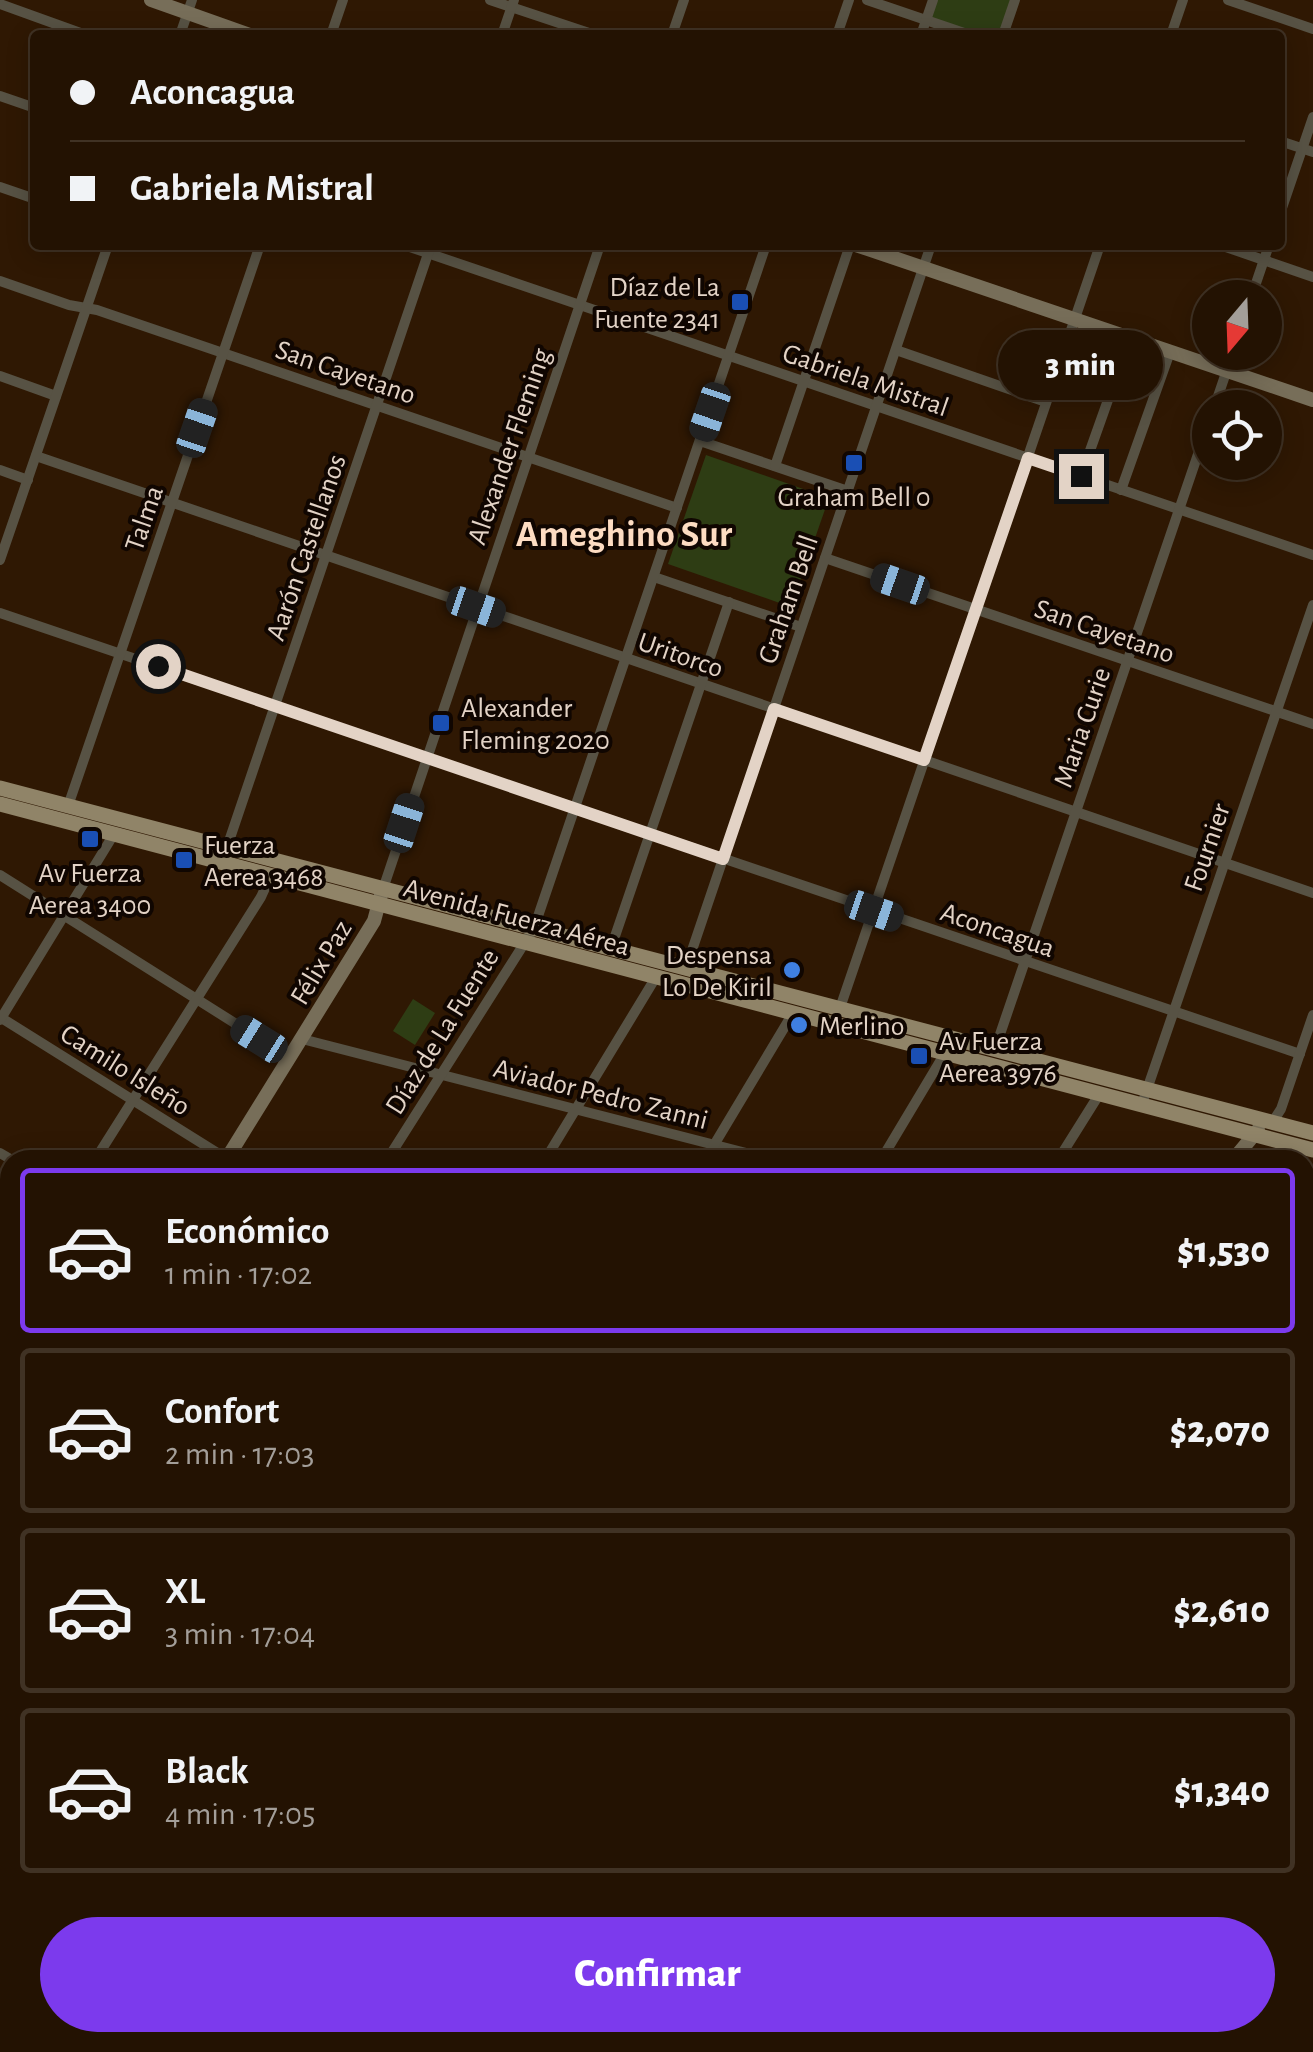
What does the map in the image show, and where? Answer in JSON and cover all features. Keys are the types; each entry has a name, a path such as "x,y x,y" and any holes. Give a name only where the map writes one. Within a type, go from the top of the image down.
{"main road":[{"path":"151,0 190,7 239,30"},
{"path":"868,250 1192,359"},
{"path":"1226,370 1313,400"},
{"name":"Avenida Fuerza Aérea","path":"0,788 381,897 523,943 656,978 1100,1093 1144,1096 1313,1133"},
{"name":"Avenida Fuerza Aérea","path":"0,804 114,834 225,855 271,875 534,928 840,1008 995,1049 1252,1134 1313,1150"},
{"name":"Félix Paz","path":"233,1150 374,920 381,897"},
{"path":"1241,1150 1252,1134 1272,1123"}],"street":[{"path":"333,30 343,0"},
{"path":"490,0 512,4 582,30"},
{"path":"674,30 684,0"},
{"path":"840,30 849,0"},
{"path":"867,0 955,30"},
{"path":"923,30 933,0"},
{"path":"1005,30 1014,0"},
{"path":"1174,30 1184,0"},
{"path":"1228,0 1313,29"},
{"path":"0,4 72,30"},
{"path":"504,30 512,4"},
{"path":"0,96 30,106"},
{"path":"1285,203 1308,151 1313,117"},
{"path":"0,187 30,197"},
{"path":"0,560 106,250"},
{"name":"Talma","path":"68,806 258,250"},
{"name":"Aarón Castellanos","path":"225,855 430,250"},
{"name":"Gabriela Mistral","path":"433,250 580,305 1313,555"},
{"name":"Alexander Fleming","path":"381,897 598,250"},
{"name":"Díaz de La Fuente","path":"393,1150 534,928 764,250"},
{"path":"775,466 851,250"},
{"name":"Graham Bell","path":"686,968 929,250"},
{"path":"840,1008 1098,250"},
{"path":"1235,250 1313,276"},
{"path":"1257,280 1267,250"},
{"name":"San Cayetano","path":"0,281 677,508"},
{"path":"1081,476 1130,338"},
{"path":"896,350 1046,402"},
{"path":"1122,490 1170,352"},
{"path":"1220,390 1226,370"},
{"path":"0,376 56,396"},
{"path":"700,441 848,491"},
{"name":"Uritorco","path":"36,456 1313,893"},
{"path":"0,470 28,480"},
{"name":"Maria Curie","path":"995,1049 1192,472"},
{"name":"San Cayetano","path":"825,558 1313,724"},
{"path":"654,576 802,628"},
{"path":"611,948 729,602"},
{"name":"Fournier","path":"1144,1096 1313,604"},
{"name":"Aconcagua","path":"0,613 1300,1054"},
{"path":"0,1018 114,834"},
{"path":"0,875 290,1058"},
{"path":"102,1150 271,875"},
{"path":"551,1150 656,978"},
{"path":"712,1150 793,1013"},
{"path":"1272,1123 1281,1109 1313,1015"},
{"name":"Camilo Isleño","path":"0,1018 212,1150"},
{"name":"Aviador Pedro Zanni","path":"302,1039 734,1150"},
{"path":"887,1150 945,1053"},
{"path":"1064,1150 1100,1093"}],"green space":[{"path":"933,0 1015,0 1005,30 955,30 926,20"},
{"path":"706,455 829,498 791,607 668,564"},
{"path":"413,999 435,1013 415,1045 393,1031"}],"place":[{"name":"Díaz de La Fuente 2341","path":"740,302"},
{"name":"Graham Bell 0","path":"854,463"},
{"name":"Alexander Fleming 2020","path":"441,723"},
{"name":"Av Fuerza Aerea 3400","path":"90,839"},
{"name":"Fuerza Aerea 3468","path":"184,860"},
{"name":"Despensa Lo De Kiril","path":"792,970"},
{"name":"Merlino","path":"799,1025"},
{"name":"Av Fuerza Aerea 3976","path":"919,1056"}],"district":[{"name":"Ameghino Sur","path":"624,533"}],"route":[{"path":"158,666 723,859 774,709 924,760 1028,458 1081,476"}]}
